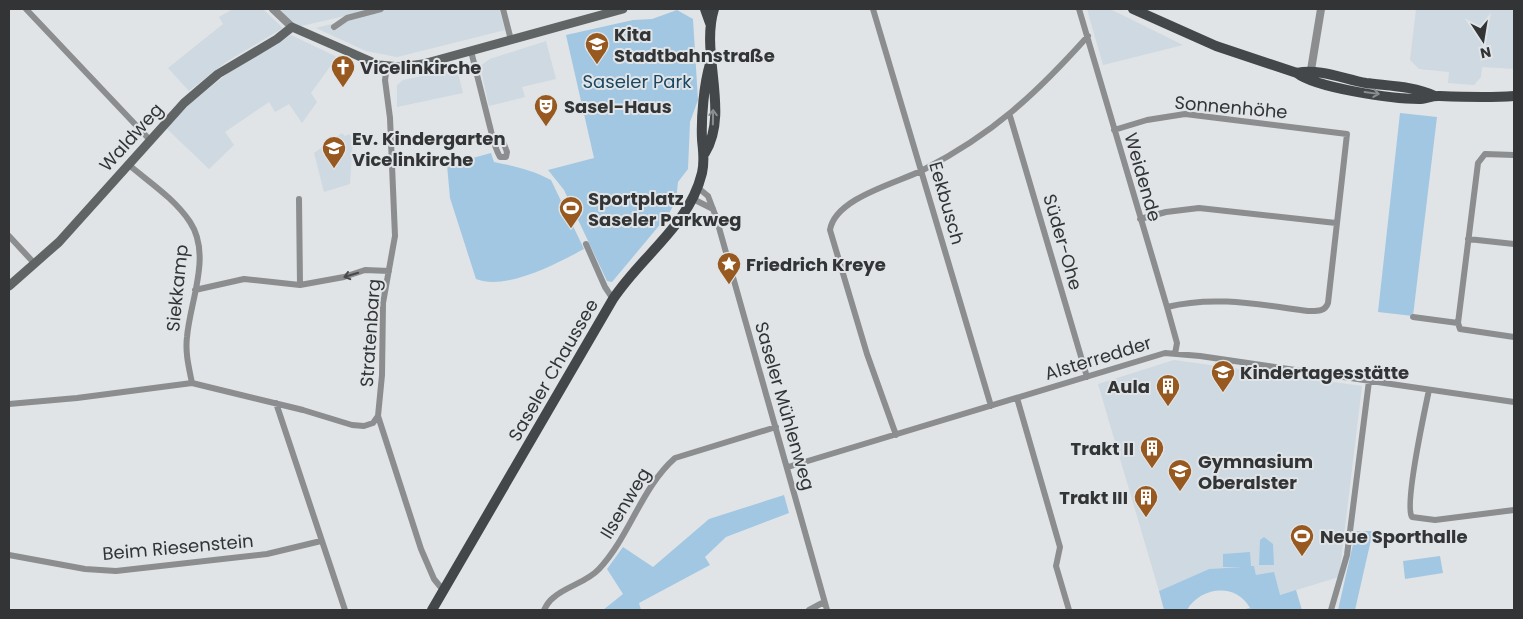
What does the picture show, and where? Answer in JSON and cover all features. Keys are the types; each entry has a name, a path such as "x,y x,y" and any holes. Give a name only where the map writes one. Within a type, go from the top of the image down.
{"main road":[{"path":"292,27 368,60 387,66 423,64 623,9"},
{"name":"Saseler Chaussee","path":"434,610 613,299 630,276 676,224 693,199 705,153 702,140 706,80 710,64 710,23 707,9"},
{"path":"1133,9 1206,43 1310,76 1421,99 1435,96 1470,98 1514,96"},
{"name":"Waldweg","path":"9,286 59,242 184,103 204,85 292,27"},
{"path":"1310,76 1326,75 1422,90 1435,96"}],"street":[{"path":"26,9 150,140"},
{"path":"273,9 292,27"},
{"path":"348,18 381,9"},
{"path":"503,9 511,40"},
{"name":"Eekbusch","path":"873,9 991,406"},
{"name":"Weidende","path":"1079,9 1140,219 1168,307 1177,343 1176,354"},
{"path":"1310,76 1321,9"},
{"path":"896,435 859,329 830,230 831,220 845,207 871,192 922,170 966,146 1010,116 1036,92 1088,36"},
{"path":"471,51 494,140"},
{"name":"Stratenbarg","path":"387,66 385,80 390,126 395,236 383,303 382,375 378,416 421,549 434,579 444,590"},
{"name":"Sonnenhöhe","path":"1114,130 1147,120 1185,114 1348,134 1336,223"},
{"name":"Süder-Ohe","path":"1010,116 1087,377"},
{"path":"1514,155 1485,154 1478,163 1458,323 1460,329 1514,337"},
{"name":"Siekkamp","path":"129,165 174,203 188,218 198,238 200,249 186,351 192,383"},
{"name":"Saseler Mühlenweg","path":"697,187 706,193 713,210 788,467 827,610"},
{"path":"299,199 300,285"},
{"path":"693,199 713,210"},
{"path":"1140,219 1166,212 1199,208 1336,223 1326,307 1315,311 1213,300 1168,307"},
{"path":"9,236 35,264"},
{"path":"1468,238 1514,244"},
{"path":"586,244 605,287 613,299"},
{"path":"195,290 244,279 300,285 365,270 389,271"},
{"path":"1413,317 1458,323"},
{"name":"Alsterredder","path":"788,467 1159,355 1176,354 1514,402"},
{"path":"1331,610 1348,547 1369,381"},
{"path":"9,404 77,398 192,383 276,403 352,425 364,426 378,416"},
{"path":"1429,390 1409,513 1412,517 1435,520 1514,510"},
{"path":"1017,398 1060,547 1056,566 1069,610"},
{"path":"276,403 320,541 345,610"},
{"name":"Ilsenweg","path":"544,610 552,598 598,571 617,546 662,469 675,458 776,427"},
{"name":"Beim Riesenstein","path":"9,555 85,569 116,571 272,553 320,541"},
{"path":"809,610 824,602"}],"shaded area":[{"path":"233,9 263,9 283,28 226,62 189,91 168,68 223,24 219,17"},
{"path":"275,9 375,9 297,27"},
{"path":"389,9 499,9 505,30 397,57 366,51 316,28"},
{"path":"1087,9 1110,9 1183,45 1103,65"},
{"path":"1416,9 1514,9 1514,69 1482,67 1481,77 1474,85 1448,83 1449,72 1419,69 1410,60"},
{"path":"291,35 337,57 311,93 317,102 302,123 289,104 275,112 269,102 225,132 234,145 209,169 166,128 194,100 231,71"},
{"path":"546,41 556,79 522,87 525,97 489,106 480,66 490,59"},
{"path":"457,69 463,93 397,107 397,85 403,80"},
{"name":"Ev. Kindergarten Vicelinkirche","path":"342,133 345,136 349,134 353,139 350,184 324,192 314,153"},
{"name":"Gymnasium Oberalster","path":"1174,360 1362,386 1339,577 1280,595 1256,575 1254,567 1209,569 1159,591 1098,384"}],"green space":[{"name":"Saseler Park","path":"677,10 693,19 698,100 690,122 688,169 678,182 676,201 668,215 612,282 607,281 564,190 548,170 594,158 566,35 633,20 652,19"},
{"path":"1400,113 1437,117 1413,316 1378,312"},
{"path":"491,153 494,162 530,171 551,180 584,249 532,274 502,281 488,282 476,279 450,198 447,165"},
{"path":"784,495 789,513 726,537 705,557 710,565 639,603 641,610 603,610 623,594 607,569 623,547 653,567 709,519"},
{"path":"1356,531 1373,531 1355,610 1338,610"},
{"path":"1264,537 1273,544 1274,565 1259,565 1260,540"},
{"path":"1250,552 1251,566 1254,566 1256,575 1274,572 1280,595 1296,590 1302,610 1251,610 1244,600 1236,594 1218,591 1200,596 1187,610 1164,610 1159,591 1209,569 1242,567 1223,567 1223,554"},
{"path":"1440,556 1443,573 1405,579 1403,561"}],"place":[{"name":"Kita Stadtbahnstraße","path":"597,65"},
{"name":"Vicelinkirche","path":"343,88"},
{"name":"Sasel-Haus","path":"546,127"},
{"name":"Ev. Kindergarten Vicelinkirche","path":"334,169"},
{"name":"Sportplatz Saseler Parkweg","path":"571,229"},
{"name":"Friedrich Kreye","path":"729,285"},
{"name":"Kindertagesstätte","path":"1223,393"},
{"name":"Aula","path":"1168,407"},
{"name":"Trakt II","path":"1152,469"},
{"name":"Gymnasium Oberalster","path":"1180,492"},
{"name":"Trakt III","path":"1146,518"},
{"name":"Neue Sporthalle","path":"1302,557"}]}
